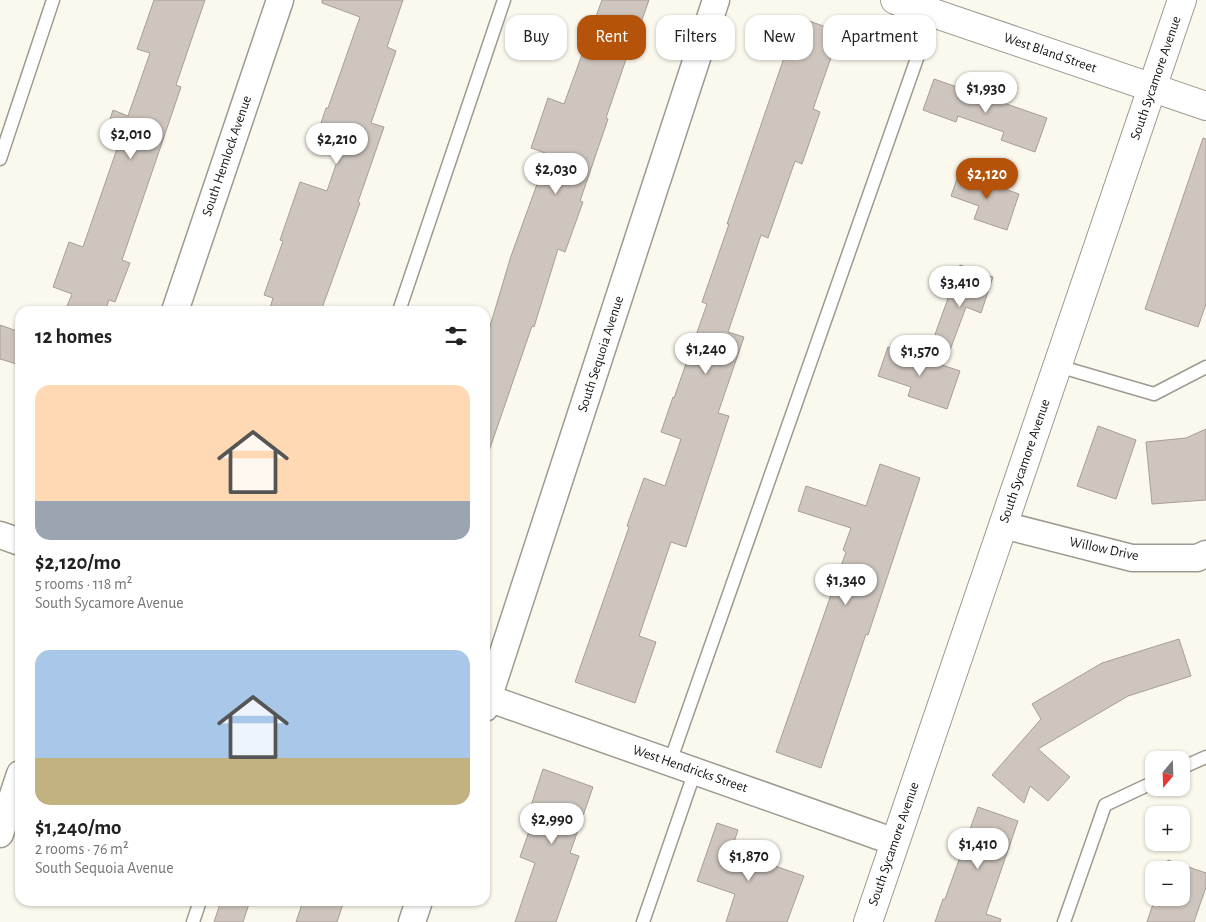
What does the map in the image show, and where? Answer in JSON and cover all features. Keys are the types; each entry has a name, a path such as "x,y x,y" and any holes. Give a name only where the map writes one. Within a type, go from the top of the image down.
{"street":[{"name":"South Hemlock Avenue","path":"177,306 280,0"},
{"name":"South Sequoia Avenue","path":"490,689 716,0"},
{"name":"West Bland Street","path":"894,0 935,6 1152,88 1206,106"},
{"name":"South Sycamore Avenue","path":"868,922 1182,0"},
{"name":"Willow Drive","path":"1003,525 1132,558 1197,558 1206,554"},
{"path":"0,535 15,540"},
{"name":"West Hendricks Street","path":"490,702 670,762 895,842"},
{"path":"0,834 15,789"},
{"path":"412,922 417,906"}],"lane":[{"path":"0,160 53,0"},
{"path":"401,306 504,0"},
{"path":"670,762 935,6"},
{"path":"1058,366 1154,394 1206,367"},
{"path":"1190,764 1206,756"},
{"path":"643,922 695,771"},
{"path":"1064,922 1105,805 1145,786"},
{"path":"193,922 198,906"}],"building":[{"path":"154,0 205,0 176,85 181,87 122,260 130,263 115,302 109,300 107,306 67,306 72,294 53,287 69,242 83,247 119,143 104,138 113,110 128,116 150,53 137,49"},
{"path":"322,0 403,0 387,47 396,51 371,123 384,127 358,202 360,203 323,306 271,306 273,298 264,295 283,241 280,240 300,182 327,191 340,153 314,144 360,17 322,3"},
{"path":"602,0 649,0 644,15 597,15"},
{"path":"813,22 823,26 823,60 830,60 813,109 820,112 802,164 795,161 768,238 761,235 728,332 744,337 718,413 729,416 686,547 671,542 639,636 656,642 635,703 575,682 644,478 665,486 681,439 661,432 707,304 702,302 729,224 727,224 783,60 813,60"},
{"path":"580,60 626,60 580,201 583,202 565,252 558,249 534,327 532,326 490,448 490,326 511,256 548,154 531,148 548,98 564,104"},
{"path":"934,79 1047,118 1035,152 1001,140 1004,132 958,116 956,122 923,110"},
{"path":"1203,138 1206,139 1206,304 1198,327 1145,309"},
{"path":"959,173 1019,194 1007,230 974,219 979,206 951,196"},
{"path":"960,265 993,277 981,313 966,307 946,361 928,354"},
{"path":"0,325 15,330 15,364 0,359"},
{"path":"888,347 960,371 947,409 908,396 911,387 878,376"},
{"path":"1098,426 1136,440 1116,499 1077,486"},
{"path":"1206,429 1206,500 1152,504 1146,442 1186,438"},
{"path":"880,464 920,478 868,635 866,634 821,768 776,752 846,552 843,550 851,528 798,511 806,486 866,506"},
{"path":"1179,639 1191,676 1128,696 1038,749 1070,777 1048,801 1030,786 1024,803 992,775 1041,719 1032,704 1102,663"},
{"path":"543,769 593,787 570,853 579,856 556,922 515,922 535,863 520,857 533,820 527,818"},
{"path":"978,807 1018,821 986,914 1001,919 1000,922 935,922 943,899 945,899"},
{"path":"717,823 738,830 731,851 804,876 787,922 726,922 735,894 697,881"},
{"path":"1190,868 1206,873 1206,887 1194,922 1147,922 1152,906 1190,906"},
{"path":"219,906 248,906 243,922 214,922"},
{"path":"301,906 342,906 337,922 296,922"}]}
